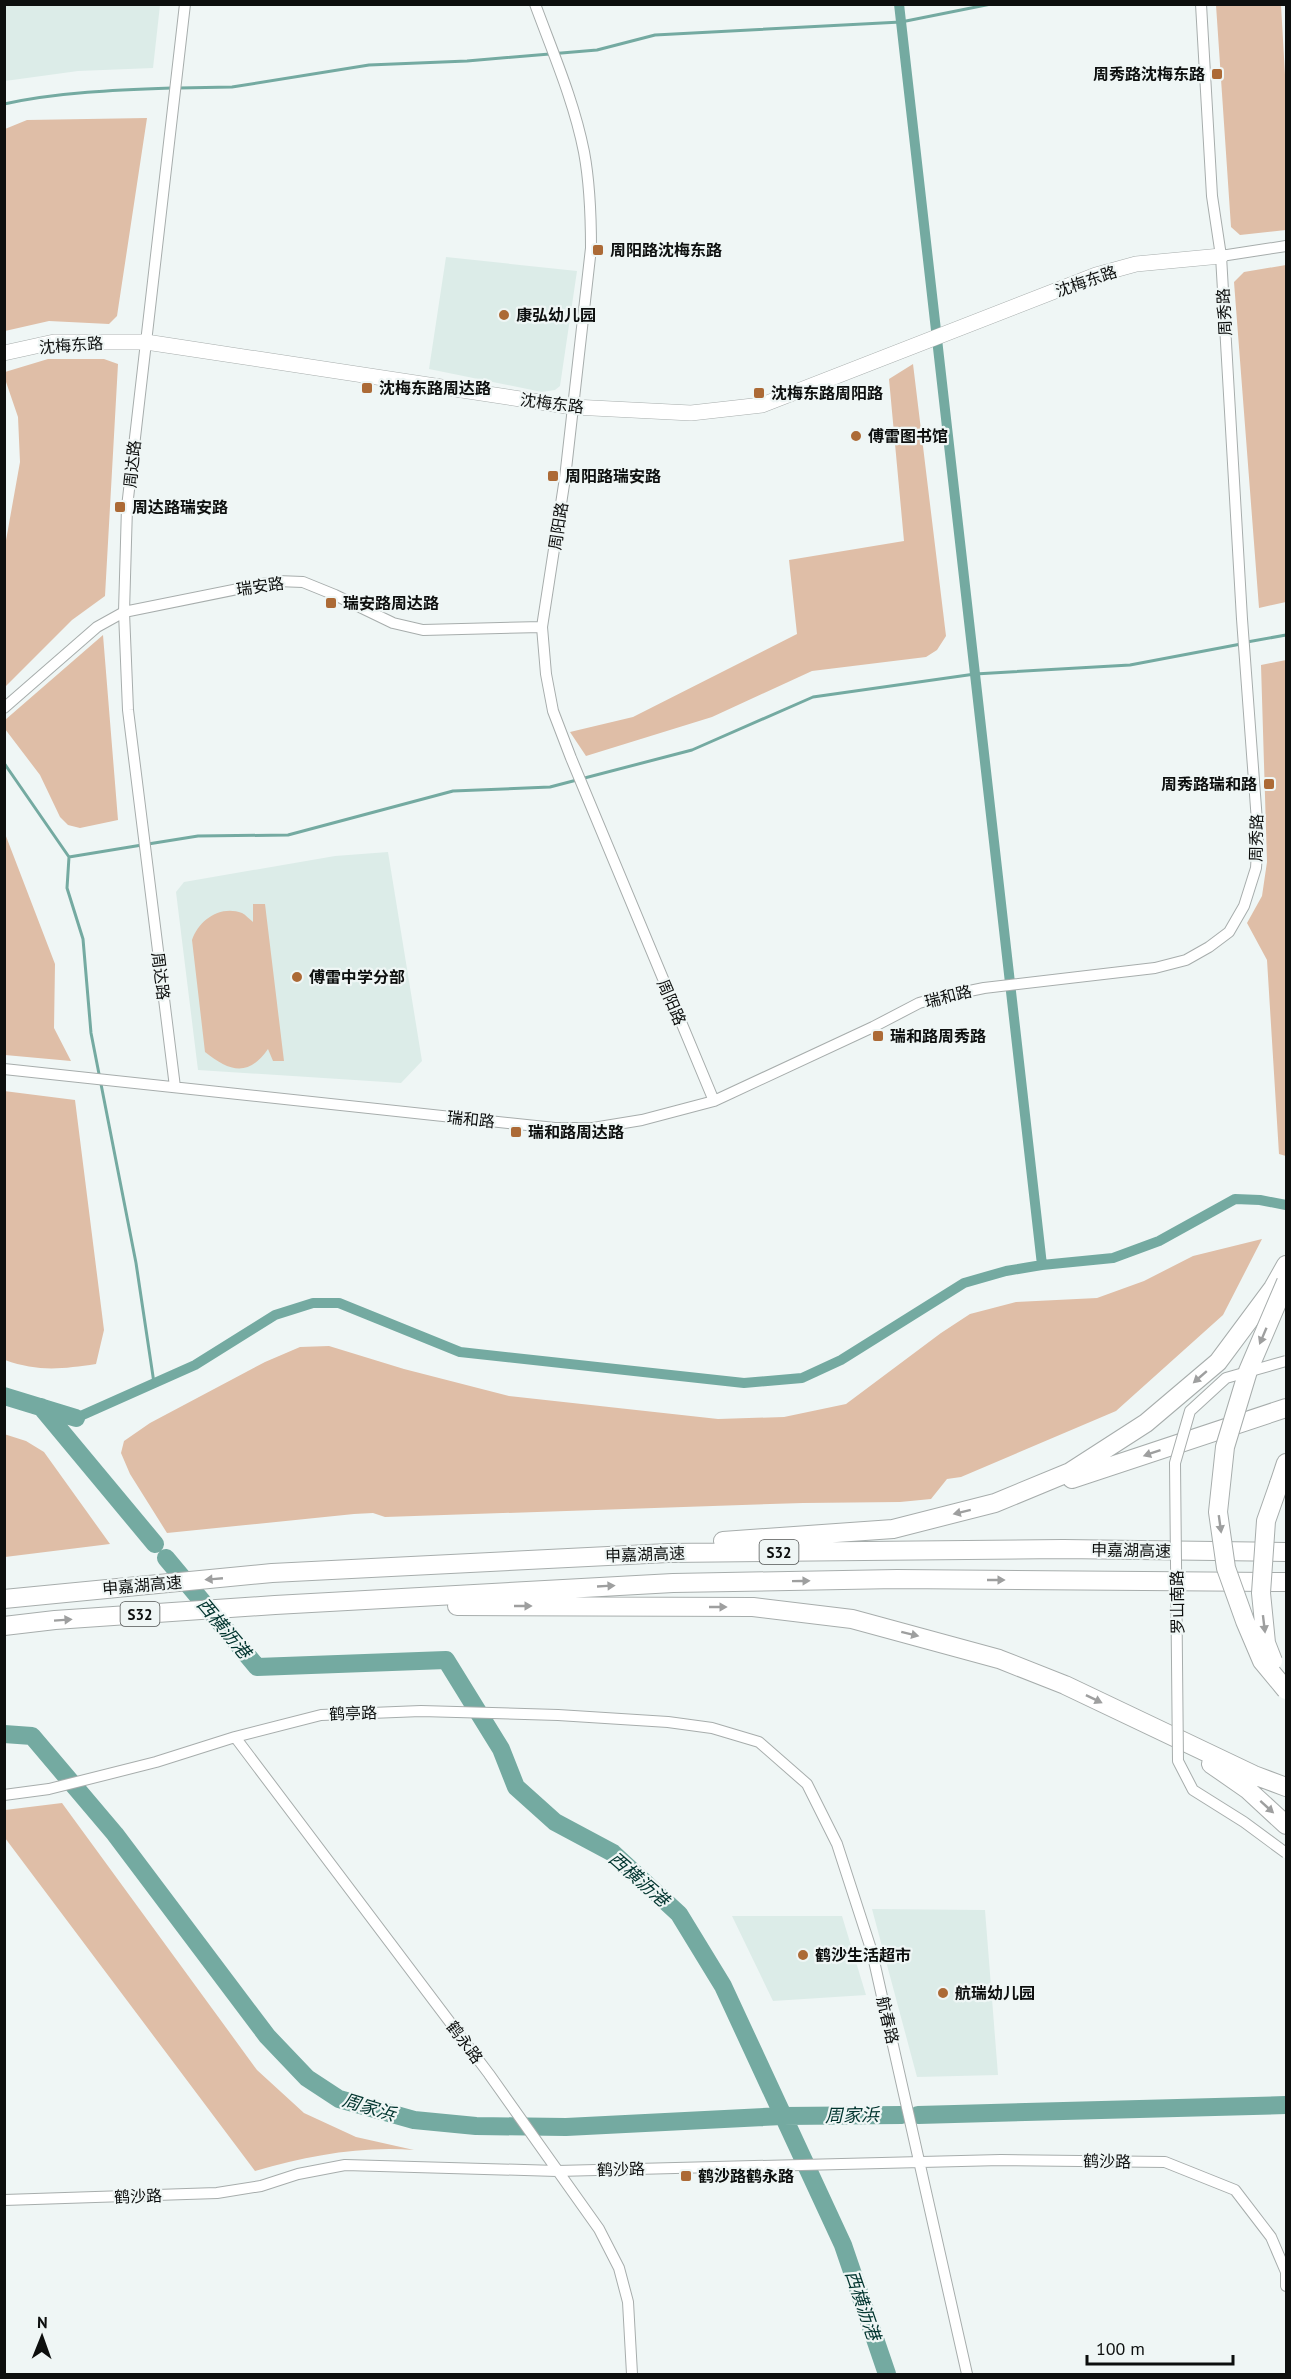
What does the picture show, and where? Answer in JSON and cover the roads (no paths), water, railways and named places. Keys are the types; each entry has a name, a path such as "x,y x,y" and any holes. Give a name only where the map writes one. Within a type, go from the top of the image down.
{"highway":[{"path":"995,1503 1071,1472 1146,1424 1218,1362 1273,1288 1287,1265"},
{"path":"1287,1282 1248,1371 1225,1447 1218,1512 1226,1568 1245,1621 1262,1661 1287,1690"},
{"path":"272,1574 893,1529 995,1503 1287,1408"},
{"path":"1287,1463 1266,1521 1260,1593 1266,1643 1287,1700"},
{"name":"申嘉湖高速","path":"4,1599 272,1574 668,1553 1051,1550 1287,1552"},
{"name":"申嘉湖高速","path":"4,1626 275,1605 673,1582 897,1579 1287,1582"},
{"path":"275,1605 753,1607 852,1619 999,1659 1065,1685 1254,1775 1287,1787"},
{"path":"1132,1718 1198,1755 1247,1789 1287,1825"}],"street":[{"name":"周达路","path":"175,1087 128,710 124,612 128,507 184,4"},
{"name":"周阳路","path":"535,4 578,126 584,153 591,217 591,248 565,478 542,627 546,674 553,711 571,758 714,1101"},
{"name":"周秀路","path":"1035,982 1155,968 1186,960 1229,932 1244,906 1256,868 1258,850 1255,786 1242,619 1221,256 1212,196 1201,4"},
{"path":"1221,256 1287,246"},
{"name":"沈梅东路","path":"4,352 54,342 146,342 573,407 691,413 762,405 1096,275 1136,264 1221,256"},
{"name":"瑞安路","path":"4,708 98,627 124,612 277,581 303,582 393,623 423,630 542,627"},
{"name":"瑞和路","path":"4,1069 555,1128 593,1128 714,1101 863,1032 919,1003 984,987 1035,982"},
{"name":"罗山南路","path":"1287,1361 1226,1378 1219,1384 1190,1411 1175,1463 1178,1761 1193,1790 1244,1822 1287,1853"},
{"name":"鹤亭路","path":"4,1795 49,1789 156,1762 235,1737 321,1714 510,1713 668,1722 712,1728"},
{"name":"航春路","path":"712,1728 759,1742 807,1784 837,1844 872,1952 967,2374"},
{"name":"鹤永路","path":"235,1737 489,2074 599,2229 619,2268 628,2302 632,2374"},
{"name":"鹤沙路","path":"4,2200 217,2193 261,2186 298,2174 345,2165 557,2171 920,2162 1165,2162 1235,2190 1271,2237 1286,2272 1287,2286"}],"waterway":[{"path":"899,4 1042,1265"},
{"path":"179,88 232,87 369,65 467,61 597,50 655,35 901,22 991,4"},
{"path":"4,104 67,94 173,88"},
{"path":"1247,642 1286,635"},
{"path":"148,844 198,836 288,835 453,791 550,787 692,750 813,697 975,674 1130,665 1241,644"},
{"path":"4,763 69,857 67,888 83,939 91,1033 136,1263 154,1383"},
{"path":"69,857 142,845"},
{"path":"76,1418 195,1365 275,1315 313,1303 339,1303 460,1352 744,1383 802,1378 841,1360 964,1283 1006,1271 1113,1258 1159,1241 1235,1199 1260,1200 1286,1205"},
{"name":"西横沥港","path":"4,1396 76,1418"},
{"name":"西横沥港","path":"41,1407 155,1544"},
{"name":"西横沥港","path":"166,1558 257,1667 446,1660 501,1749 516,1787 555,1822 613,1853 679,1914 723,1986 843,2245 887,2374"},
{"name":"周家浜","path":"4,1734 32,1736 115,1834 267,2036 307,2078 339,2099 414,2120 476,2126 566,2127 782,2116 902,2115"},
{"name":"周家浜","path":"918,2115 1286,2105"}],"place":[{"name":"周秀路沈梅东路","path":"1217,74"},
{"name":"周阳路沈梅东路","path":"598,250"},
{"name":"康弘幼儿园","path":"504,315"},
{"name":"沈梅东路周达路","path":"367,388"},
{"name":"沈梅东路周阳路","path":"759,393"},
{"name":"傅雷图书馆","path":"856,436"},
{"name":"周阳路瑞安路","path":"553,476"},
{"name":"周达路瑞安路","path":"120,507"},
{"name":"瑞安路周达路","path":"331,603"},
{"name":"周秀路瑞和路","path":"1269,784"},
{"name":"傅雷中学分部","path":"297,977"},
{"name":"瑞和路周秀路","path":"878,1036"},
{"name":"瑞和路周达路","path":"516,1132"},
{"name":"鹤沙生活超市","path":"803,1955"},
{"name":"航瑞幼儿园","path":"943,1993"},
{"name":"鹤沙路鹤永路","path":"686,2176"}]}
